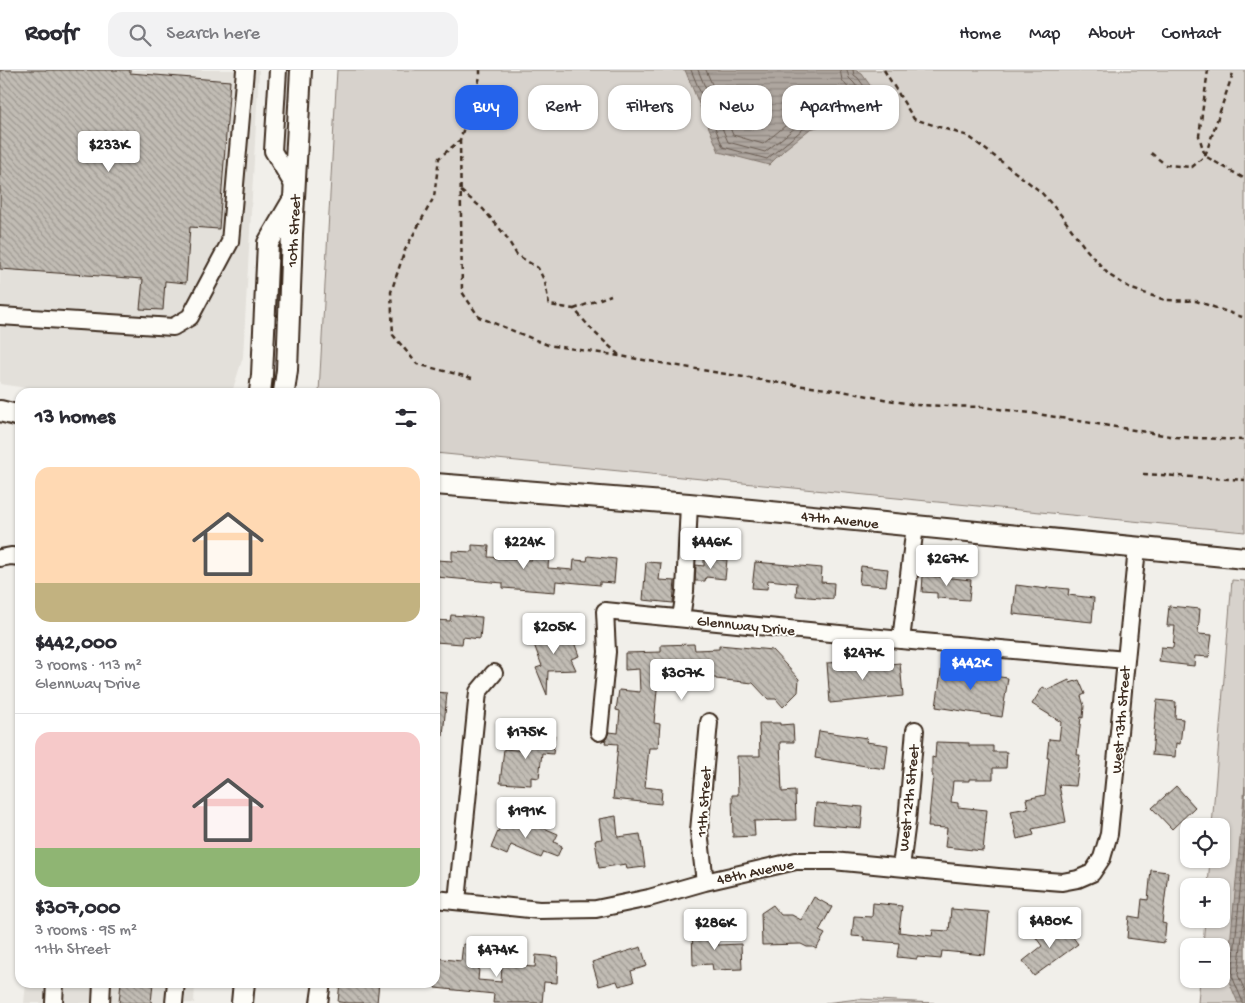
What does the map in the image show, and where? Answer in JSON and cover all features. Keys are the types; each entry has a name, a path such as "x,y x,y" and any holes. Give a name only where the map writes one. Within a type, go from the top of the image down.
{"main road":[{"name":"10th Street","path":"285,388 287,370 301,70"},
{"path":"260,388 268,243 294,193"},
{"path":"287,370 294,388"},
{"path":"0,411 15,415"},
{"name":"47th Avenue","path":"440,484 689,504 1245,558"}],"street":[{"path":"0,316 173,327 190,317 230,242 245,70"},
{"path":"278,70 273,151 294,193"},
{"path":"681,618 686,582 689,504"},
{"path":"901,640 915,526"},
{"name":"West 13th Street","path":"1078,879 1092,873 1102,858 1109,834 1137,548"},
{"path":"0,558 15,556"},
{"name":"Glennway Drive","path":"600,732 607,652 605,611 1126,660"},
{"path":"457,901 478,692 494,673"},
{"name":"11th Street","path":"705,882 699,831 709,722"},
{"name":"West 12th Street","path":"901,867 915,730"},
{"name":"48th Avenue","path":"440,899 539,910 596,909 649,898 705,882 796,861 833,861 1062,882 1078,879"},
{"path":"54,1003 55,988"},
{"path":"101,1003 102,988"},
{"path":"174,1003 175,988"},
{"path":"320,1003 321,988"}],"path":[{"path":"480,70 480,77 460,140 462,292 479,317 548,345 773,382 842,391 915,405 982,407 1032,413 1176,437 1245,440"},
{"path":"884,70 914,119 968,136 1041,192 1109,275 1132,289 1165,300 1196,301 1245,318"},
{"path":"1208,70 1199,136 1205,156 1245,179"},
{"path":"1151,153 1166,165 1192,167 1205,156 1234,70"},
{"path":"460,140 438,158 434,197 405,250 391,292 392,327 393,335 417,364 472,378"},
{"path":"461,192 483,209 505,235 517,255 538,268 545,282 549,305 574,309 611,295"},
{"path":"574,309 594,332 620,356"},
{"path":"1143,474 1245,480"}],"shaded area":[{"path":"0,70 259,70 243,357 233,388 26,388 0,384"},
{"path":"337,70 1245,70 1245,532 440,453 440,388 319,388"},
{"path":"1232,580 1245,581 1245,1003 1198,1003 1199,988 1230,988 1230,938 1204,938 1204,928 1230,928 1230,878 1209,878 1209,868 1230,868 1230,818 1213,818"},
{"path":"26,988 195,988 194,1003 24,1003"},
{"path":"858,999 934,1003 825,1003"}],"water":[{"path":"685,70 855,70 862,74 870,85 782,85 782,130 809,130 769,165 719,152 710,130 772,130 772,85 701,85 701,109"},
{"path":"1245,786 1245,1003 1238,1003 1230,984 1230,945"}],"building":[{"path":"0,70 130,70 130,73 230,81 219,229 190,227 186,283 165,281 163,310 140,309 143,279 0,269"},
{"path":"472,545 489,546 488,557 532,560 532,553 549,554 548,568 573,570 574,560 587,561 588,556 616,559 614,583 600,582 600,585 556,581 555,592 503,588 503,583 440,577 440,560 452,561 452,551 472,552"},
{"path":"704,558 727,560 725,579 706,577 705,581 695,581 696,565 704,566"},
{"path":"646,562 661,563 659,580 675,581 673,603 643,600"},
{"path":"755,562 822,568 821,582 834,583 833,599 796,596 797,583 768,580 767,589 752,588"},
{"path":"861,566 888,569 886,586 859,584"},
{"path":"923,575 971,580 969,600 937,598 937,593 922,592"},
{"path":"1016,585 1047,589 1047,587 1069,589 1068,595 1094,598 1092,622 1013,614"},
{"path":"1169,606 1200,609 1198,634 1212,635 1209,657 1195,656 1194,666 1159,662 1161,647 1173,648 1175,626 1167,626"},
{"path":"451,615 482,617 480,639 463,637 462,644 440,642 440,620 450,621"},
{"path":"559,629 565,645 574,642 579,656 571,659 576,670 548,671 547,695 536,668 542,666 532,639"},
{"path":"694,644 695,650 719,649 719,645 772,650 799,679 798,692 783,707 776,699 768,699 753,683 716,678 658,679 654,723 660,724 658,748 649,748 645,787 662,789 661,804 613,799 618,744 605,743 606,739 609,732 618,733 620,711 616,710 619,690 640,692 639,669 625,670 625,653 661,652 661,645"},
{"path":"868,660 869,666 900,663 903,696 830,703 827,663"},
{"path":"942,665 985,670 984,675 1008,678 1002,717 936,707"},
{"path":"1069,680 1070,683 1079,680 1085,694 1081,696 1084,706 1077,755 1080,755 1076,786 1059,785 1066,822 1032,829 1034,835 1017,839 1011,811 1028,808 1026,799 1045,795 1049,739 1059,740 1061,722 1032,704 1043,687 1048,690"},
{"path":"440,692 447,693 443,736 440,736"},
{"path":"1157,700 1176,702 1175,718 1183,719 1180,744 1176,743 1175,757 1152,755"},
{"path":"759,723 793,724 794,742 780,742 782,792 795,791 796,820 754,821 755,836 733,837 732,795 738,795 737,756 760,756"},
{"path":"819,731 867,738 866,742 888,745 885,769 815,758"},
{"path":"529,732 555,735 553,754 542,753 539,778 531,777 531,785 500,783 504,749 527,751"},
{"path":"936,742 969,743 969,746 993,746 993,752 1007,752 1006,768 993,768 993,779 953,781 951,802 958,803 958,807 987,810 983,851 945,847 947,828 928,827 933,775 932,757 935,758"},
{"path":"1176,786 1195,807 1184,818 1180,818 1180,821 1172,829 1152,808"},
{"path":"816,803 863,807 861,828 814,824"},
{"path":"616,816 618,837 640,834 645,867 627,869 626,864 599,868 595,840 602,839 599,819"},
{"path":"504,817 528,828 530,822 558,834 554,842 562,846 557,857 544,852 541,858 511,845 507,855 491,848"},
{"path":"1151,870 1168,872 1162,923 1166,924 1164,943 1127,938 1129,916 1140,918 1142,899 1148,900"},
{"path":"814,897 832,907 819,931 825,934 816,949 801,944 762,945 761,913 773,905 781,915 792,915 801,920"},
{"path":"873,903 902,906 899,932 932,936 933,930 949,931 951,909 989,912 985,955 942,951 941,959 897,957 899,943 864,940 864,937 852,936 854,916 872,917"},
{"path":"1064,925 1078,944 1034,976 1023,961 1042,946 1034,935 1047,926 1052,934"},
{"path":"717,927 718,945 741,944 742,969 713,970 712,964 693,965 692,928"},
{"path":"463,944 481,946 478,980 501,982 502,965 535,967 536,955 558,957 557,983 544,982 542,1003 493,1003 494,994 435,988 440,988 440,959 461,961"},
{"path":"641,947 647,966 631,971 634,982 619,986 617,981 599,986 592,962"},
{"path":"120,988 152,988 151,1003 119,1003"},
{"path":"339,988 378,988 377,1003 338,1002"}]}
